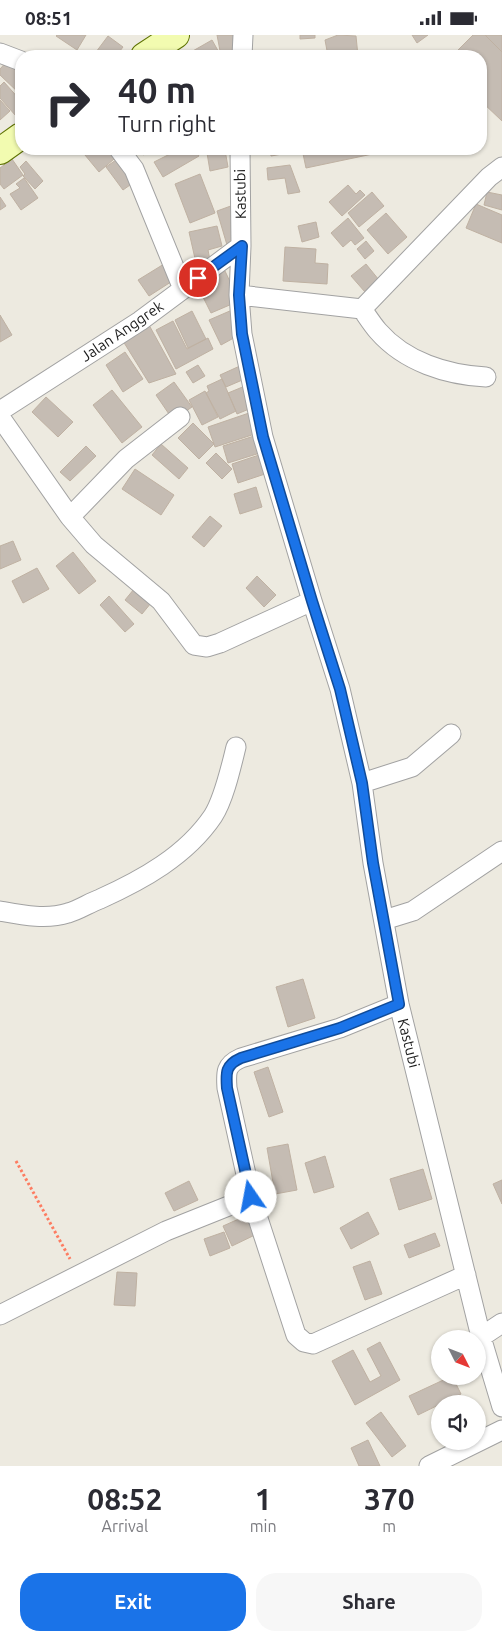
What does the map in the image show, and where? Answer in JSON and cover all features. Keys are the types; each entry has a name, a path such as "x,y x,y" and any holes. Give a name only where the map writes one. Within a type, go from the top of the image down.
{"main road":[{"path":"153,50 176,35"},
{"path":"0,151 15,140"}],"street":[{"path":"242,50 243,35"},
{"path":"0,53 15,59"},
{"path":"124,155 134,169 183,289"},
{"name":"Kastubi","path":"240,155 242,246 239,295 242,334 263,437 340,689 362,783 373,863 399,1004 479,1330"},
{"path":"362,309 489,177 502,167"},
{"name":"Jalan Anggrek","path":"0,411 140,321 242,246"},
{"path":"239,295 362,309 378,331 400,351 417,361 469,376 486,377"},
{"path":"0,417 70,517 94,545 161,601 190,641 199,646 207,647 220,643 312,601"},
{"path":"70,517 126,459 180,417"},
{"path":"362,783 412,767 451,734"},
{"path":"0,911 33,917 67,913 147,876 198,834 214,815 236,747"},
{"path":"384,920 413,911 502,851"},
{"path":"399,1004 340,1028 241,1058 233,1061 229,1066 226,1076 227,1088 251,1197 296,1335 304,1342 313,1344 466,1275"},
{"path":"0,1315 166,1231 251,1197"},
{"path":"486,1334 502,1323"},
{"name":"Kastubi","path":"486,1354 502,1407"},
{"path":"429,1466 502,1430"}],"path":[{"path":"16,1161 79,1275"}],"building":[{"path":"57,35 86,35 77,50"},
{"path":"217,35 235,35 239,50 220,50"},
{"path":"300,35 315,35 315,38 300,39"},
{"path":"338,35 356,36 357,50 327,50 325,40"},
{"path":"412,35 428,35 417,43"},
{"path":"473,35 485,35 502,52 502,121 487,107 487,50 458,50"},
{"path":"502,35 502,52 486,36"},
{"path":"108,36 123,47 121,50 98,50"},
{"path":"212,40 218,50 194,50"},
{"path":"9,59 15,64 15,89 0,75 0,69"},
{"path":"4,82 15,94 15,115 0,98 0,86"},
{"path":"0,100 10,111 0,120"},
{"path":"85,155 119,155 99,172"},
{"path":"123,155 137,180 123,190 106,167"},
{"path":"168,155 199,156 163,177 154,162"},
{"path":"207,155 226,155 228,167 210,171"},
{"path":"303,155 368,155 306,168"},
{"path":"12,159 23,175 4,189 0,184 0,168"},
{"path":"26,161 43,181 35,189 23,176 25,174 20,167"},
{"path":"290,165 300,192 288,194 285,178 268,180 267,168"},
{"path":"200,174 215,213 190,223 175,184"},
{"path":"24,178 38,198 21,210 10,194 20,188 16,184"},
{"path":"348,185 356,194 360,190 365,195 342,216 329,202"},
{"path":"372,192 384,206 359,227 348,213"},
{"path":"487,192 502,195 502,210 484,205"},
{"path":"0,197 6,206 0,210"},
{"path":"239,203 239,241 227,245 217,211"},
{"path":"476,204 502,215 502,243 466,228"},
{"path":"386,213 407,237 388,254 367,230"},
{"path":"348,218 364,238 355,245 351,240 343,247 331,233"},
{"path":"316,222 319,237 302,242 298,226"},
{"path":"217,226 222,246 208,250 210,260 196,263 189,232"},
{"path":"366,241 374,251 365,259 357,249"},
{"path":"285,247 316,249 315,263 328,264 327,284 283,281"},
{"path":"164,264 174,280 149,296 138,280"},
{"path":"366,264 379,280 365,292 351,276"},
{"path":"225,271 239,301 211,313 197,285"},
{"path":"239,307 241,334 221,345 209,320"},
{"path":"192,311 206,339 188,348 175,320"},
{"path":"0,315 12,335 0,342"},
{"path":"173,321 187,349 208,338 213,349 176,369 156,330"},
{"path":"149,325 176,374 149,383 123,341"},
{"path":"125,352 143,379 123,392 106,365"},
{"path":"198,365 205,376 193,383 186,372"},
{"path":"242,365 247,378 226,387 220,375"},
{"path":"222,379 236,411 220,419 206,393 209,391 207,386"},
{"path":"174,382 192,407 173,420 156,395"},
{"path":"245,386 254,407 237,414 228,393"},
{"path":"112,390 142,427 122,443 93,405"},
{"path":"205,391 218,417 202,425 189,400"},
{"path":"46,397 73,422 58,437 32,412"},
{"path":"249,413 255,434 215,447 208,427"},
{"path":"193,423 214,444 199,459 178,438"},
{"path":"254,436 260,453 228,463 223,446"},
{"path":"161,444 188,468 179,479 152,455"},
{"path":"86,446 96,456 70,481 60,472"},
{"path":"216,453 232,469 222,479 206,463"},
{"path":"262,454 268,473 238,483 232,464"},
{"path":"135,469 174,495 161,515 122,489"},
{"path":"256,487 262,507 240,514 234,494"},
{"path":"210,516 222,526 204,547 192,537"},
{"path":"13,541 21,560 0,569 0,546"},
{"path":"73,552 96,581 79,594 56,566"},
{"path":"37,568 49,589 23,603 12,581"},
{"path":"257,576 276,595 264,607 246,588"},
{"path":"134,589 151,603 142,614 125,600"},
{"path":"109,596 134,624 125,632 100,605"},
{"path":"303,979 315,1018 288,1027 276,987"},
{"path":"268,1067 283,1112 269,1117 254,1072"},
{"path":"288,1144 297,1190 275,1194 267,1148"},
{"path":"325,1156 334,1187 314,1193 305,1163"},
{"path":"423,1169 432,1199 399,1210 390,1179"},
{"path":"502,1180 502,1204 493,1184"},
{"path":"189,1181 198,1200 174,1211 165,1193"},
{"path":"368,1212 379,1234 351,1249 340,1228"},
{"path":"250,1214 259,1233 232,1246 223,1226"},
{"path":"224,1232 230,1248 210,1256 204,1239"},
{"path":"435,1233 440,1246 409,1258 404,1245"},
{"path":"370,1261 382,1294 365,1300 353,1267"},
{"path":"117,1272 137,1273 135,1306 114,1305"},
{"path":"380,1342 400,1380 355,1405 332,1361 353,1350 370,1382 381,1376 367,1349"},
{"path":"433,1385 456,1385 461,1394 431,1395 431,1409 418,1415 409,1396"},
{"path":"381,1412 406,1446 392,1457 366,1423"},
{"path":"368,1440 380,1466 359,1466 351,1448"}],"route":[{"path":"198,278 242,246 239,295 242,334 263,437 340,689 362,783 373,863 399,1004 340,1028 241,1058 233,1061 229,1066 226,1076 227,1088 251,1197"}]}
